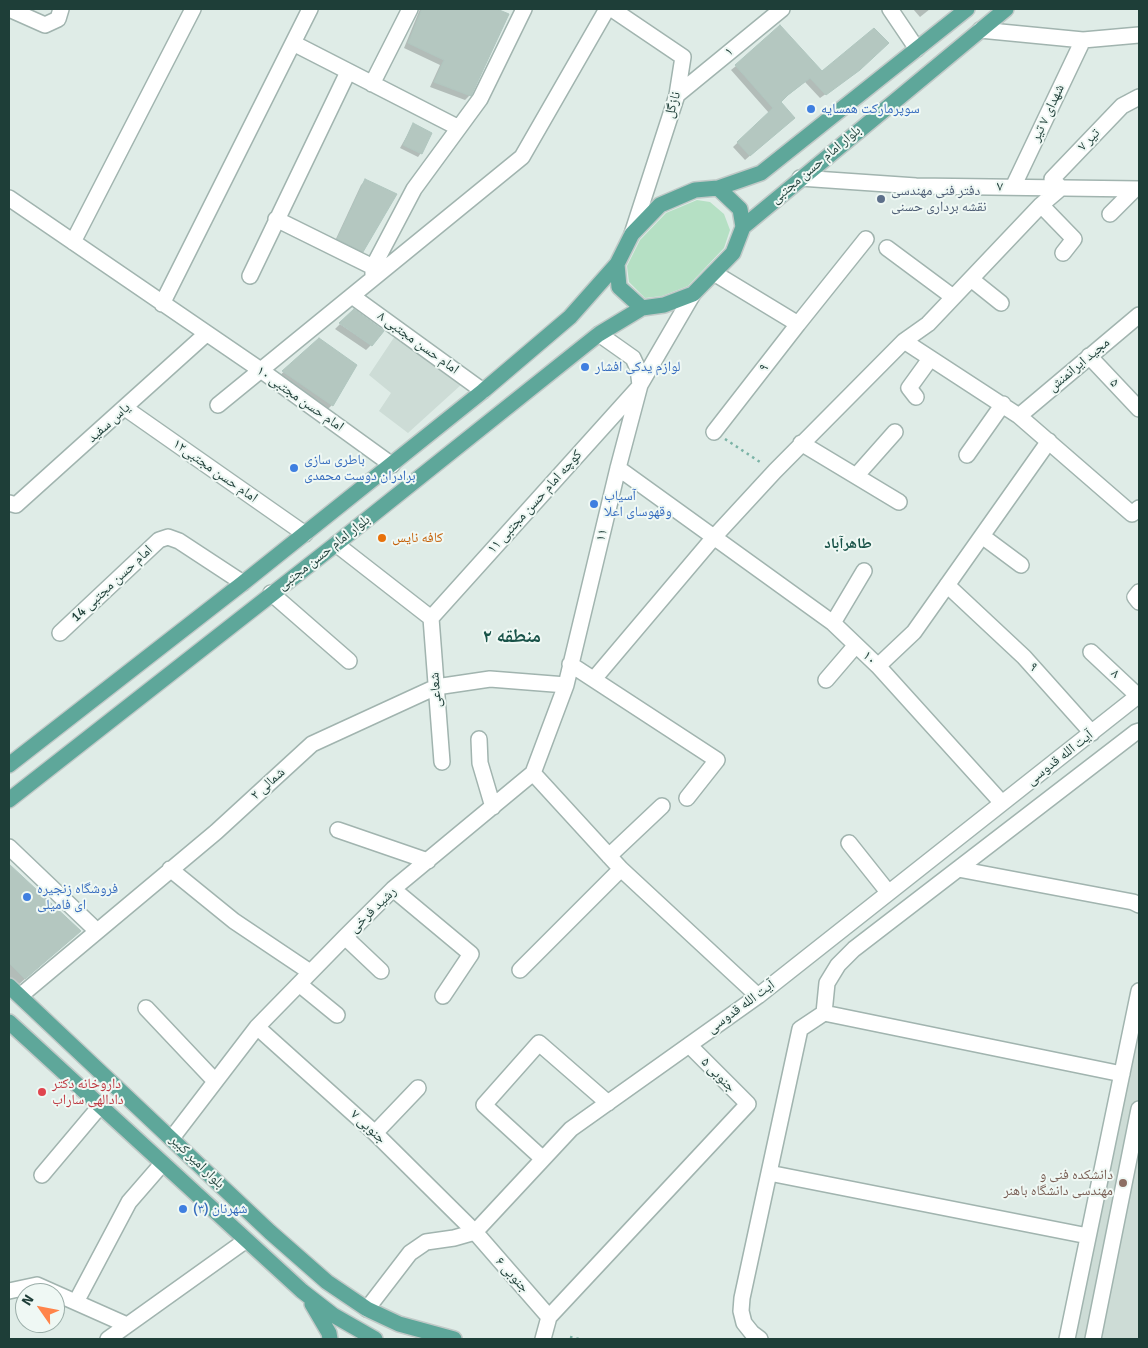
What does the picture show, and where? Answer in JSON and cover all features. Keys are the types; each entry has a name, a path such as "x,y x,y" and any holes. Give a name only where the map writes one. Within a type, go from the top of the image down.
{"main road":[{"name":"بلوار امام حسن مجتبی","path":"718,188 762,172 968,9"},
{"name":"بلوار امام حسن مجتبی","path":"743,227 1006,9"},
{"path":"718,188 740,209 743,227 733,253 693,294 664,305 642,308 619,287 617,264 632,234 660,205 695,190 718,188"},
{"name":"بلوار امام حسن مجتبی","path":"9,765 243,583 483,391 570,317 617,264"},
{"name":"بلوار امام حسن مجتبی","path":"9,800 336,544 599,334 642,308"},
{"name":"بلوار امیر کبیر","path":"9,986 300,1260 366,1309 400,1324 454,1339"},
{"name":"بلوار امیر کبیر","path":"9,1022 245,1241 302,1291 369,1338"},
{"path":"302,1291 318,1312 330,1339"}],"street":[{"path":"9,9 45,25 58,19 61,9"},
{"path":"73,242 193,9"},
{"path":"162,304 310,9"},
{"path":"372,84 410,9"},
{"path":"373,272 414,189 457,127 480,99 524,9"},
{"path":"218,405 352,296 373,272 522,157 607,9"},
{"name":"نازگل","path":"612,9 682,54 684,61 677,95 632,234"},
{"name":"۱","path":"677,95 782,9"},
{"path":"890,9 917,49"},
{"path":"980,30 1084,40 1139,36"},
{"name":"شهدای ۷ تیر","path":"1013,187 1084,40"},
{"path":"293,44 457,127"},
{"path":"250,276 348,72"},
{"name":"۷ تیر","path":"1061,188 1052,179 1122,106 1139,97"},
{"name":"۷","path":"800,178 916,186 1137,189"},
{"path":"594,679 715,536 774,471 904,341 928,324 1041,205 1061,188"},
{"path":"1110,214 1137,189"},
{"name":"امام حسن مجتبی ۱۰","path":"9,198 262,371 392,465"},
{"path":"1041,205 1074,240 1063,253"},
{"path":"276,219 373,272"},
{"name":"۹","path":"714,432 866,239"},
{"path":"887,248 953,298"},
{"path":"714,273 798,324"},
{"path":"971,279 1001,303"},
{"name":"۱۱","path":"566,685 640,385 693,294"},
{"name":"امام حسن مجتبی ۸","path":"352,296 483,391"},
{"name":"مجید ایرانمنش","path":"1019,416 1139,315"},
{"name":"یاس سفید","path":"9,503 16,505 206,334"},
{"name":"۱۱","path":"599,334 633,358 638,369 640,385"},
{"path":"904,341 1019,416 1132,514 1139,508"},
{"name":"۵","path":"1089,356 1139,409"},
{"path":"916,397 909,388 930,358"},
{"name":"کوچه امام حسن مجتبی ۱۱","path":"431,618 640,385"},
{"path":"967,455 1003,404"},
{"name":"امام حسن مجتبی۱۲","path":"125,408 305,534"},
{"path":"856,476 895,432"},
{"path":"878,666 914,632 1049,441"},
{"path":"801,443 899,502"},
{"name":"۱۰","path":"618,468 715,536 833,623 878,666 1002,803"},
{"path":"982,536 1021,565"},
{"name":"امام حسن مجتبی 14","path":"60,633 159,540 168,537 179,541 243,583"},
{"path":"336,544 431,618"},
{"path":"833,623 864,571"},
{"name":"۹","path":"947,586 1024,657 1092,733"},
{"path":"1139,592 1135,597 1139,602"},
{"path":"271,593 349,661"},
{"name":"شعاعی","path":"431,618 442,762"},
{"path":"826,680 856,645"},
{"name":"۸","path":"1091,652 1136,700"},
{"path":"570,664 717,760 687,798"},
{"name":"۲ شمالی","path":"20,996 216,832 312,744 436,688 490,679 566,685"},
{"name":"رشید فرخی","path":"172,1138 257,1027 310,972 394,889 533,773 566,685"},
{"name":"آیت الله قدوسی","path":"475,1232 571,1129 758,996 888,892 1136,700"},
{"path":"824,1012 827,983 838,965 854,949 1139,731"},
{"path":"479,739 480,763 493,807"},
{"path":"533,773 621,869 758,996"},
{"path":"609,856 662,806"},
{"path":"338,830 428,861"},
{"path":"849,843 888,892"},
{"path":"9,847 97,931"},
{"path":"170,869 234,921 310,972"},
{"path":"520,970 621,869"},
{"path":"958,869 1133,902 1139,905"},
{"path":"394,889 471,954 443,996"},
{"path":"345,937 381,971"},
{"path":"299,984 337,1015"},
{"path":"1066,1339 1139,991"},
{"path":"146,1008 215,1081"},
{"path":"760,1339 752,1334 744,1323 741,1311 800,1029 824,1012 1122,1074"},
{"name":"۷ جنوبی","path":"257,1027 375,1133 475,1232"},
{"path":"543,1159 484,1105 539,1042 608,1103"},
{"name":"۵ جنوبی","path":"550,1317 748,1104 688,1045"},
{"path":"375,1133 418,1088"},
{"path":"42,1175 100,1106"},
{"path":"1093,1339 1134,1157 1139,1109"},
{"path":"76,1302 129,1202 162,1164"},
{"path":"769,1174 1088,1236"},
{"path":"366,1309 410,1253 426,1242 454,1238 475,1232"},
{"name":"۶ جنوبی","path":"475,1232 550,1317"},
{"path":"108,1339 245,1241"},
{"path":"9,1291 37,1285 127,1325"},
{"path":"543,1339 550,1317"}],"path":[{"path":"714,432 774,471"},
{"path":"570,1337 579,1339"}],"shaded area":[{"path":"395,336 462,384 408,433 379,411 391,393 369,375"},
{"name":"دانشکده فنی و مهندسی دانشگاه باهنر","path":"1139,1026 1139,1339 1075,1339"}],"green space":[{"path":"697,200 710,202 724,214 730,230 724,248 688,286 662,296 645,298 629,282 627,266 640,240 666,213"}],"building":[{"path":"422,9 497,9 509,14 471,96 434,82 444,60 408,43"},
{"path":"780,25 822,71 874,28 889,43 860,70 826,95 810,78 788,95 781,102 795,118 750,156 737,142 773,108 735,65"},
{"path":"413,123 432,133 422,154 403,145"},
{"path":"365,179 397,194 363,252 337,239"},
{"path":"354,309 384,331 372,346 339,323"},
{"path":"319,338 357,365 333,406 282,371"},
{"name":"فروشگاه زنجیره ای فامیلی","path":"9,864 81,931 25,979 9,963"}],"place":[{"name":"سوپرمارکت همسایه","path":"811,109"},
{"name":"دفتر فنی مهندسی نقشه برداری حسنی","path":"881,199"},
{"name":"لوازم یدکی افشار","path":"585,367"},
{"name":"باطری سازی برادران دوست محمدی","path":"294,468"},
{"name":"آسیاب وقهوسای اعلا","path":"594,504"},
{"name":"کافه نایس","path":"382,538"},
{"name":"فروشگاه زنجیره ای فامیلی","path":"27,897"},
{"name":"داروخانه دکتر دادالهی ساراب","path":"42,1092"},
{"name":"دانشکده فنی و مهندسی دانشگاه باهنر","path":"1123,1183"},
{"name":"شهرنان (۳)","path":"183,1209"}],"district":[{"name":"طاهرآباد","path":"848,544"},
{"name":"منطقه ۲","path":"512,637"}]}
